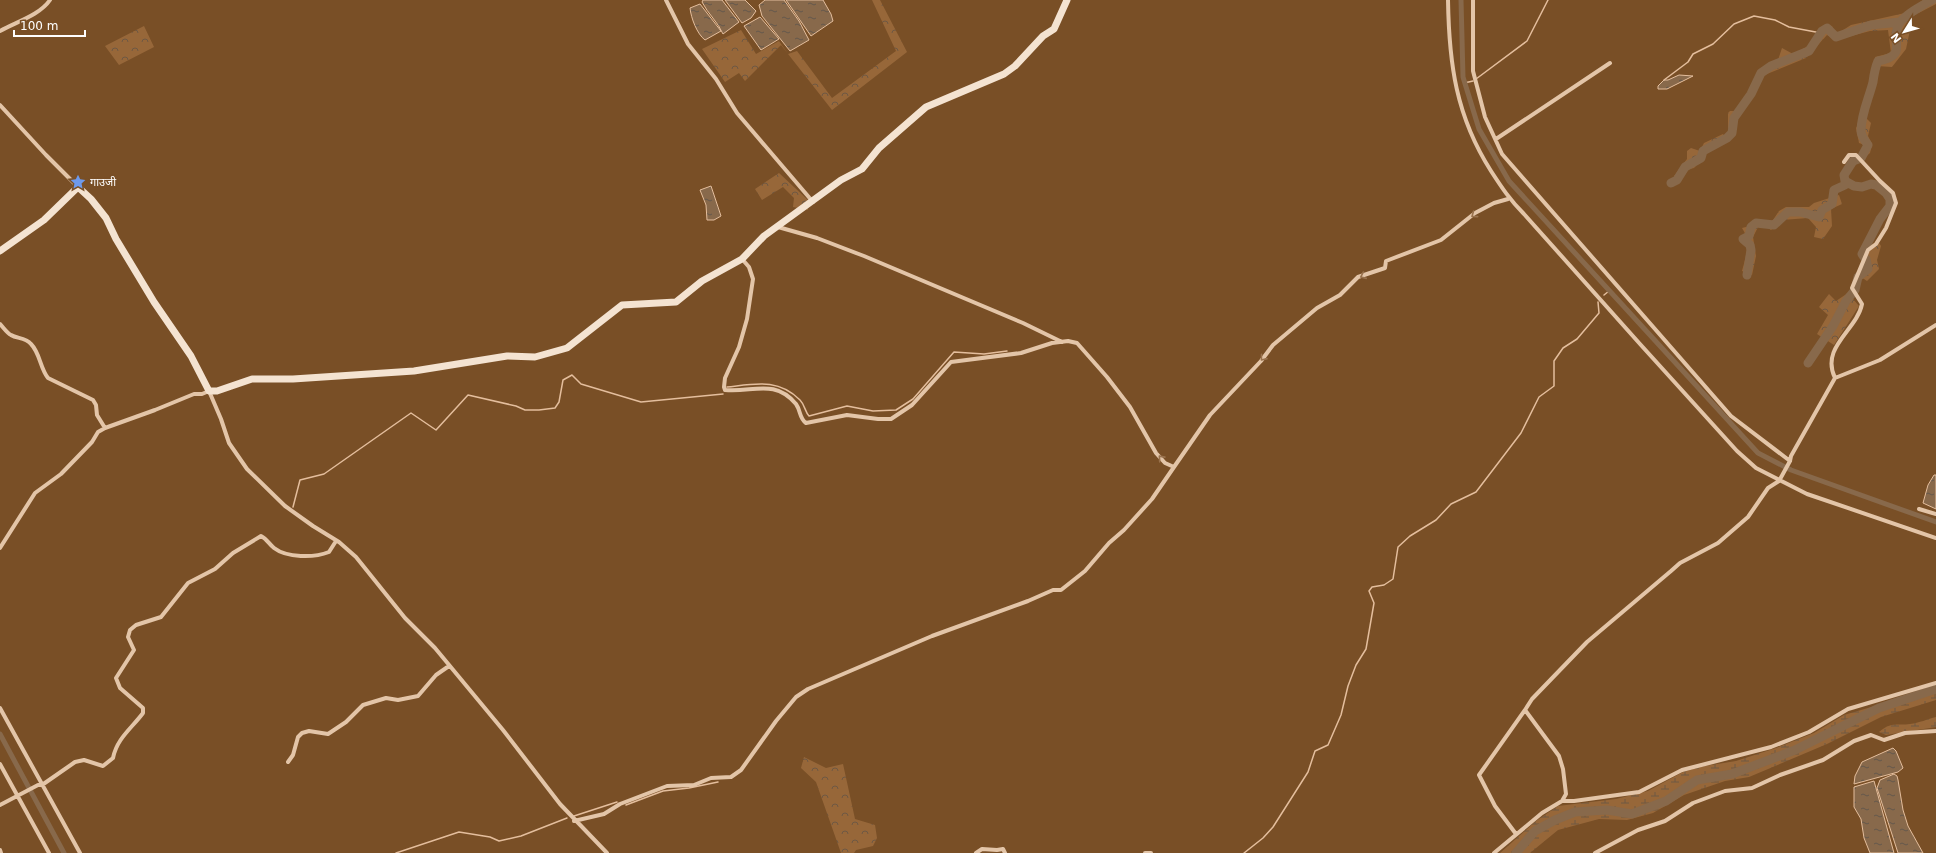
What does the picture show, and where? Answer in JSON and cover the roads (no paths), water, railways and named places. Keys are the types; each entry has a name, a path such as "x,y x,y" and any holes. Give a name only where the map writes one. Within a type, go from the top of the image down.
{"street":[{"path":"0,31 39,11 47,5 50,0"},
{"path":"666,0 688,44 716,79 737,114 813,202"},
{"path":"0,548 35,493 61,474 92,442 98,432 194,394 217,391 252,379 293,379 414,371 507,356 536,357 567,348 622,305 676,302 702,281 742,259 764,236 813,202 841,180 862,169 879,148 926,107 1004,74 1015,66 1043,36 1054,29 1067,0"},
{"path":"1448,0 1452,69 1462,113 1476,148 1508,199 1530,220 1737,451 1756,468 1807,494 1936,538"},
{"path":"1472,0 1473,71 1485,117 1502,154 1731,416 1790,462"},
{"path":"1496,139 1610,63"},
{"path":"0,105 46,155 91,199 106,218 116,239 154,302 191,356 209,391 229,443 247,469 285,506 336,541 356,557 405,618 449,666 574,821 607,853"},
{"path":"1835,378 1831,366 1831,358 1861,307 1861,301 1853,292 1858,272 1868,250 1876,244 1883,233 1896,202 1893,193 1857,156 1853,154 1849,155 1844,162"},
{"path":"0,251 44,220 78,187"},
{"path":"574,821 604,814 620,804 667,786 694,785 711,778 731,777 741,770 771,727 796,697 808,689 932,636 1028,601 1053,590 1061,590 1085,571 1109,543 1124,530 1152,499 1210,415 1261,361 1273,346 1318,308 1340,295 1358,278 1384,268 1386,261 1441,240 1475,213 1494,203 1508,199"},
{"path":"777,227 817,238 864,256 1023,323 1062,342"},
{"path":"742,259 752,273 752,285 745,326 724,387 725,390 770,387 784,393 797,405 801,420 806,423 847,415 891,419 912,405 950,362 1021,353 1052,343 1077,343 1088,354 1130,407 1156,453 1165,463 1174,467"},
{"path":"0,324 10,335 25,339 30,343 34,348 48,378 93,400 96,405 97,415 105,428"},
{"path":"1516,834 1495,806 1479,775 1532,699 1587,642 1680,563 1713,546 1748,517 1768,488 1780,479 1790,462 1791,456 1835,378 1880,360 1936,325"},
{"path":"1919,509 1936,514"},
{"path":"0,805 40,785 75,762 84,760 103,766 114,758 115,747 123,735 143,713 143,708 120,688 116,678 134,650 128,638 130,630 136,625 161,617 188,583 215,569 233,553 261,536 266,538 273,548 284,554 311,556 329,552 336,541"},
{"path":"288,762 293,755 298,737 302,733 309,731 328,734 346,722 363,705 386,698 398,700 418,696 436,675 449,666"},
{"path":"1562,801 1574,801 1639,792 1682,770 1771,747 1809,732 1848,710 1936,683"},
{"path":"0,708 40,785 80,853"},
{"path":"1494,853 1542,813 1562,801 1566,794 1563,769 1559,756 1525,710"},
{"path":"1595,853 1638,830 1665,821 1693,803 1725,791 1752,788 1780,775 1823,760 1854,741 1871,735 1884,740 1905,733 1936,731"},
{"path":"0,764 49,853"},
{"path":"976,853 982,849 1003,849 1005,853"},
{"path":"1145,853 1151,853"}],"water":[{"path":"703,0 722,0 739,22 723,34 704,6 702,2"},
{"path":"725,0 745,0 756,11 751,18 742,23"},
{"path":"765,0 784,0 799,21 809,40 790,51 762,16 759,5"},
{"path":"786,0 823,0 831,14 833,21 811,36"},
{"path":"700,4 721,31 705,40 699,34 695,26 690,8"},
{"path":"760,17 779,39 761,50 744,26"},
{"path":"1679,75 1693,76 1667,89 1658,89 1658,86 1664,80 1668,80"},
{"path":"711,186 721,216 714,220 707,220 706,205 700,190"},
{"path":"1934,475 1936,475 1936,509 1923,503 1928,485"},
{"path":"1893,748 1896,751 1903,768 1898,772 1854,784 1855,776 1862,762"},
{"path":"1894,774 1897,776 1903,810 1908,826 1923,853 1898,853 1877,788 1880,780"},
{"path":"1874,781 1894,853 1870,853 1864,838 1861,819 1854,807 1854,787"}],"waterway":[{"path":"1461,0 1463,77 1479,129 1509,181 1758,453 1791,470 1936,522"},
{"path":"1476,79 1527,41 1548,0"},
{"path":"1864,257 1862,254 1880,219 1890,206 1890,199 1886,193 1876,185 1871,184 1862,187 1854,186 1845,181 1844,175 1853,161 1861,158 1868,145 1863,138 1861,125 1878,61 1888,58 1896,51 1897,30 1902,20 1914,10 1932,0"},
{"path":"1664,80 1688,62 1693,54 1713,44 1734,24 1754,16 1775,20 1789,27 1821,33"},
{"path":"1671,183 1677,180 1685,167 1701,158 1703,151 1727,138 1732,133 1734,118 1751,94 1761,73 1771,66 1809,51 1822,31 1827,28 1836,37 1871,25 1900,22"},
{"path":"1464,83 1473,81"},
{"path":"1747,275 1751,250 1750,245 1743,239 1749,236 1751,227 1756,223 1774,225 1788,212 1800,212 1819,217 1822,210 1832,204 1834,190 1845,185 1846,182"},
{"path":"1808,363 1833,326 1846,301 1855,290 1858,277 1868,269 1866,259"},
{"path":"1604,295 1609,291"},
{"path":"1244,853 1263,838 1273,827 1308,772 1315,751 1328,745 1341,715 1348,686 1356,665 1366,649 1374,603 1369,591 1372,587 1384,585 1393,579 1398,547 1410,536 1436,520 1451,504 1476,492 1521,433 1539,397 1554,386 1554,361 1563,348 1577,339 1599,313 1598,302"},
{"path":"727,387 757,384 775,385 792,393 800,400 809,416 847,406 873,411 896,410 913,399 954,352 984,354 1007,351"},
{"path":"293,507 300,480 324,474 411,413 436,430 468,395 516,406 525,410 555,408 559,402 563,380 572,375 581,384 641,402 723,394"},
{"path":"1516,853 1535,831 1555,820 1575,812 1607,810 1632,814 1666,801 1697,780 1732,774 1795,750 1879,708 1936,689"},
{"path":"0,734 64,853"},
{"path":"626,805 663,791 689,788 718,782"},
{"path":"574,816 617,802"},
{"path":"396,853 459,832 490,837 499,841 521,836 567,818"}],"place":[{"name":"गाउजी","path":"78,182"}]}
